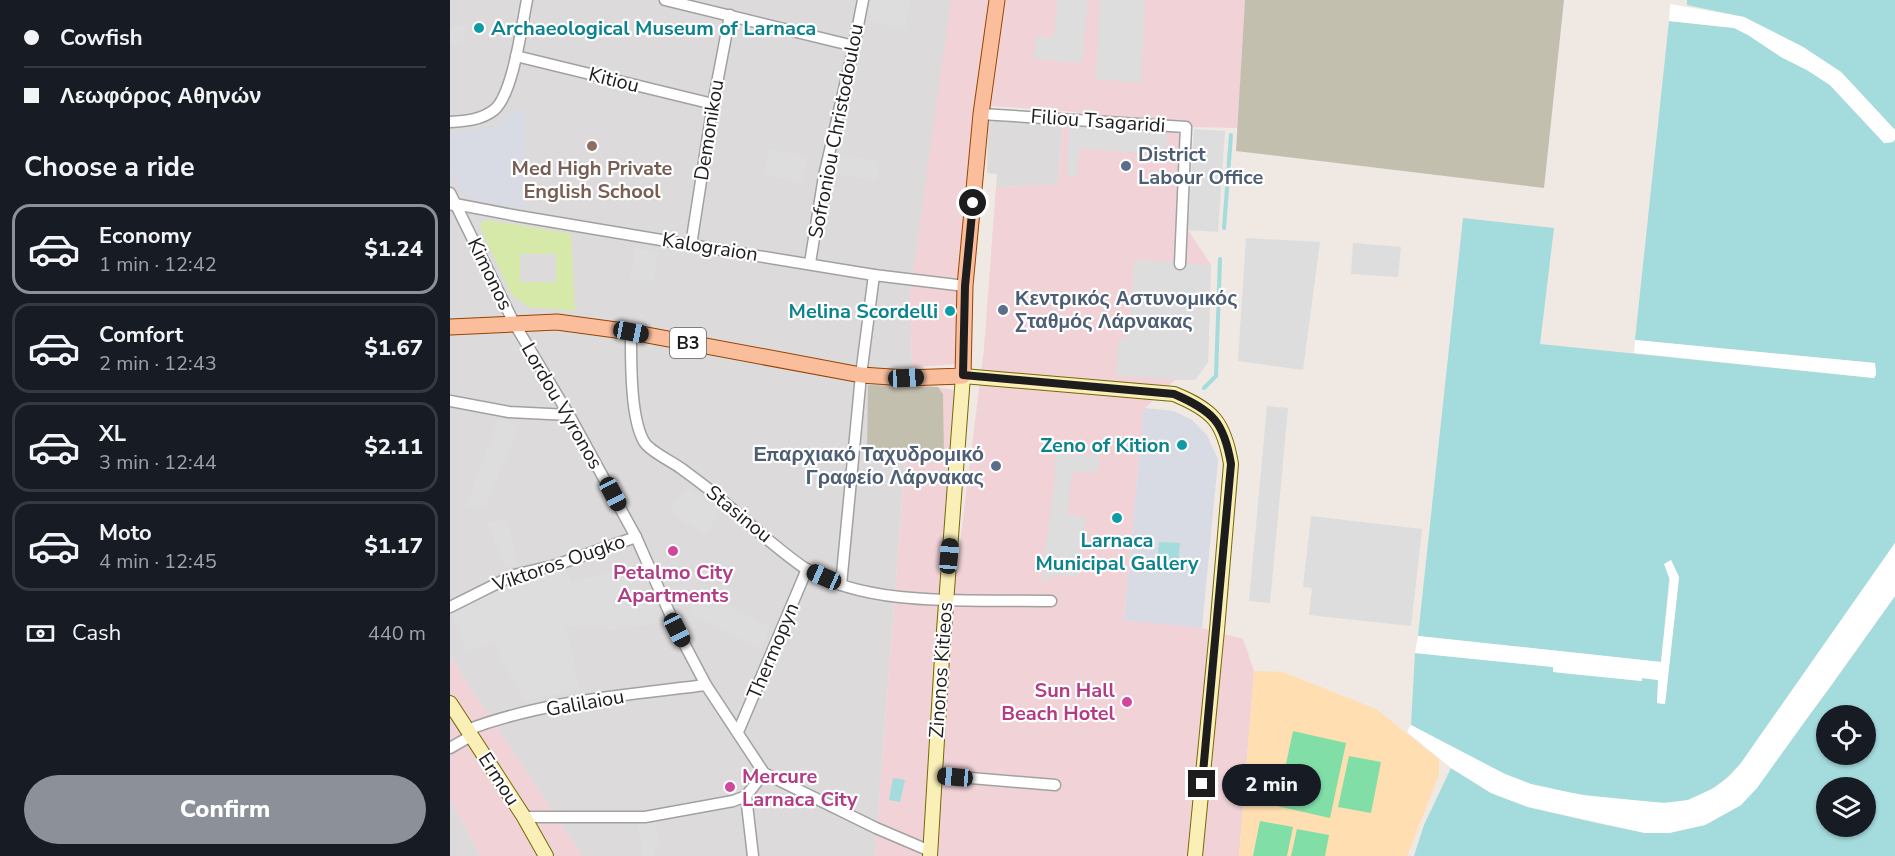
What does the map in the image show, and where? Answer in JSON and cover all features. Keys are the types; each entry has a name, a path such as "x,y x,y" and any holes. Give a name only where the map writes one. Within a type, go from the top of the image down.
{"main road":[{"path":"963,375 965,286 981,114 997,0"},
{"name":"B3","path":"450,327 557,322 631,332 861,375 906,378 963,375"}],"street":[{"path":"450,122 474,119 496,108 510,77 527,0"},
{"path":"665,0 854,46"},
{"name":"Sofroniou Christodoulou","path":"810,263 824,176 863,0"},
{"name":"Demonikou","path":"691,245 713,104 730,15"},
{"name":"Kitiou","path":"516,56 713,104"},
{"name":"Filiou Tsagaridi","path":"981,114 1186,127 1180,264"},
{"name":"Kimonos","path":"450,193 453,205 514,323"},
{"name":"Kalograion","path":"453,205 874,274 965,286"},
{"path":"841,585 861,375 874,274"},
{"name":"Lordou Vyronos","path":"514,323 569,415 636,537 677,630 706,685 764,773"},
{"name":"Stasinou","path":"631,332 630,375 638,428 646,445 717,495 750,525 807,569 841,585 874,593 946,601 1051,601"},
{"path":"963,375 1174,394 1197,404 1222,428 1231,464 1195,856"},
{"name":"Zinonos Kitieos","path":"930,853 963,375"},
{"path":"450,401 509,412 569,415"},
{"name":"Viktoros Ougko","path":"450,607 514,575 556,565 636,537"},
{"name":"Thermopyn","path":"738,732 807,569"},
{"name":"Galilaiou","path":"450,748 469,733 491,721 584,700 706,685"},
{"name":"Ermou","path":"450,703 524,817 546,856"},
{"path":"524,817 645,817 733,801 746,796 764,773 930,853"},
{"path":"935,775 1055,785"},
{"path":"746,796 753,856"}],"shaded area":[{"path":"450,0 953,0 910,292 912,367 875,856 583,856 450,657"},
{"path":"867,0 910,0 905,30 863,20"},
{"path":"951,0 989,0 959,364 912,367 910,292"},
{"path":"1006,0 1245,0 1238,128 1186,127 1188,230 1211,265 1208,362 1195,380 1175,380 1144,409 1124,619 1202,628 1243,639 1254,671 1239,856 875,856 911,383 954,390 953,600 984,349 996,187 1057,185 1063,125 1078,112 991,106"},
{"path":"1057,0 1088,0 1082,63 1034,59 1036,36 1054,37"},
{"path":"1100,0 1145,0 1141,83 1096,79"},
{"path":"1245,0 1564,0 1544,188 1236,151"},
{"path":"466,26 463,43 450,44 450,27"},
{"path":"510,108 525,112 525,208 499,206 470,197 462,192 450,170 450,136 457,132 485,129 499,124 506,119"},
{"path":"988,118 1063,125 1057,185 996,187 997,174 987,173"},
{"path":"1069,125 1168,135 1166,155 1079,148 1077,176 1067,176"},
{"path":"1194,129 1225,131 1218,232 1188,230"},
{"path":"769,149 808,157 802,183 764,175"},
{"path":"835,153 880,161 877,181 831,173"},
{"path":"1246,238 1320,242 1303,370 1238,361"},
{"path":"1353,243 1401,247 1398,277 1351,274"},
{"path":"635,248 658,252 653,282 630,279"},
{"path":"1134,260 1211,265 1208,362 1195,380 1116,376 1119,339 1128,339"},
{"path":"868,385 938,387 943,394 944,459 867,450"},
{"path":"1267,406 1288,408 1270,603 1249,601"},
{"path":"1144,408 1174,411 1192,420 1207,435 1218,460 1202,628 1124,620"},
{"path":"498,419 521,423 485,508 466,506"},
{"path":"1055,455 1100,455 1098,473 1072,472 1067,515 1086,517 1079,577 1057,575 1041,582 1054,484"},
{"path":"687,486 722,511 704,536 669,511"},
{"path":"1311,516 1422,529 1411,626 1309,615 1312,588 1303,587"},
{"path":"507,520 519,565 505,568 486,522"},
{"path":"566,568 571,583 622,568 634,600 652,594 669,622 613,630 566,626 580,690 524,701 493,644 467,652 450,612 516,581"},
{"path":"706,588 736,609 769,626 762,649 688,613"},
{"path":"450,657 583,856 481,856 450,800"},
{"path":"450,800 481,856 450,856"},
{"path":"637,819 655,819 661,849 654,851 655,856 643,856"}],"green space":[{"path":"488,220 571,234 575,311 529,307 512,295 482,232 480,223","holes":["520,254 556,254 556,282 520,282"]},
{"path":"1293,731 1346,743 1330,818 1277,806"},
{"path":"1349,756 1381,762 1371,813 1338,807"},
{"path":"1260,821 1293,827 1287,856 1253,856"},
{"path":"1297,829 1329,835 1325,856 1291,856"}],"sand":[{"path":"1254,671 1283,672 1376,709 1439,759 1439,775 1407,856 1239,856"}],"water":[{"path":"1687,0 1895,0 1895,130 1841,72 1803,47 1744,17 1687,5"},
{"path":"1669,21 1735,28 1830,85 1884,143 1893,142 1895,139 1895,543 1736,769 1724,780 1697,797 1657,803 1564,792 1530,784 1484,765 1411,725 1415,653 1554,667 1554,672 1641,681 1641,678 1659,680 1657,703 1665,704 1679,577 1671,560 1661,662 1418,636 1463,218 1554,228 1540,344 1874,378 1876,375 1875,363 1635,340"},
{"path":"1159,542 1180,543 1178,563 1157,561"},
{"path":"1895,596 1895,856 1414,856 1424,825 1451,768 1491,793 1528,807 1645,833 1669,833 1705,825 1741,805 1816,706 1816,765 1876,765 1876,705 1817,705"},
{"path":"893,778 905,780 900,802 889,800"}],"pier":[{"path":"1670,4 1744,17 1803,47 1841,72 1895,130 1895,139 1893,142 1884,143 1830,85 1748,35 1734,28 1669,21"},
{"path":"1635,340 1875,363 1876,374 1874,378 1634,353"},
{"path":"1895,543 1895,596 1757,788 1741,805 1705,825 1669,833 1645,833 1528,807 1491,793 1451,768 1407,732 1411,725 1505,774 1531,784 1582,795 1664,803 1688,800 1714,788 1729,777"},
{"path":"1671,560 1679,577 1665,704 1657,703 1658,680 1642,678 1642,681 1553,672 1553,667 1415,653 1418,636 1661,662 1670,580 1664,564"}],"waterway":[{"path":"1224,228 1231,135"},
{"path":"1204,388 1216,376 1220,259"}],"place":[{"name":"Archaeological Museum of Larnaca","path":"479,28"},
{"name":"Med High Private English School","path":"592,146"},
{"name":"District Labour Office","path":"1126,166"},
{"name":"Κεντρικός Αστυνομικός Σταθμός Λάρνακας","path":"1003,310"},
{"name":"Melina Scordelli","path":"950,311"},
{"name":"Zeno of Kition","path":"1182,445"},
{"name":"Επαρχιακό Ταχυδρομικό Γραφείο Λάρνακας","path":"996,466"},
{"name":"Larnaca Municipal Gallery","path":"1117,518"},
{"name":"Petalmo City Apartments","path":"673,551"},
{"name":"Sun Hall Beach Hotel","path":"1127,702"},
{"name":"Mercure Larnaca City","path":"730,787"}],"route":[{"path":"973,203 965,286 963,375 1174,394 1197,404 1222,428 1231,464 1202,784"}]}
